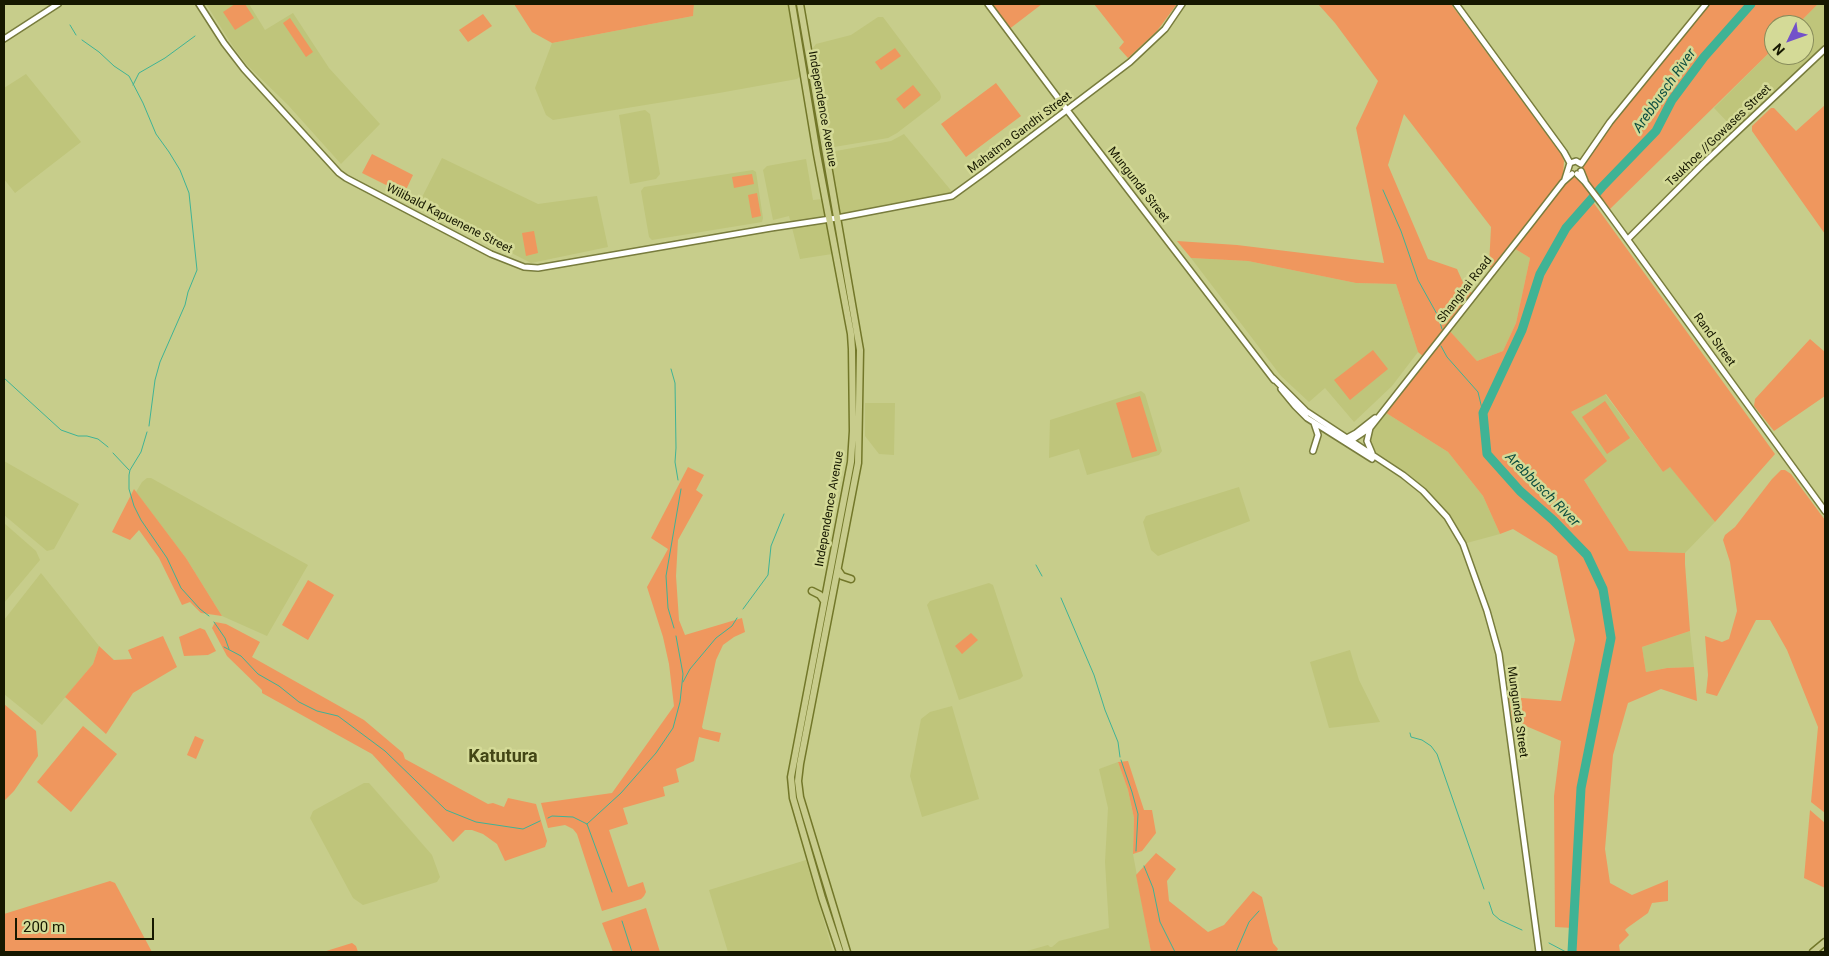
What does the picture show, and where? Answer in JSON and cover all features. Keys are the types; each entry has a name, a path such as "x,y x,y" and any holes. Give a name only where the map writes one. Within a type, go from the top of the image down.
{"main road":[{"name":"Independence Avenue","path":"792,4 858,334 860,372 859,456 798,781 800,796 848,952"},
{"name":"Independence Avenue","path":"800,4 851,334 853,432 849,476 791,776 793,798 840,952"},
{"path":"838,570 842,576 851,579"},
{"path":"812,590 820,595 824,601"},
{"path":"1813,952 1825,942"}],"street":[{"path":"4,39 58,4"},
{"name":"Wilibald Kapuenene Street","path":"199,4 224,43 244,69 339,173 491,254 518,264 530,268 552,266 834,219"},
{"name":"Mungunda Street","path":"988,4 1294,406 1314,422 1375,457 1423,491 1447,517 1463,544 1495,638 1500,662 1539,952"},
{"name":"Mahatma Gandhi Street","path":"834,219 952,196 1149,46 1169,25 1182,4"},
{"path":"1456,4 1564,152 1575,162 1575,172"},
{"path":"1575,162 1587,152 1706,4"},
{"name":"Tsukhoe //Gowases Street","path":"1628,239 1704,163 1825,49"},
{"name":"Rand Street","path":"1575,162 1575,172 1601,202 1825,510"},
{"name":"Shanghai Road","path":"1346,441 1370,428 1563,182 1575,172"},
{"name":"Mungunda Street","path":"1273,378 1306,411 1346,441 1423,491"},
{"name":"Shanghai Road","path":"1346,441 1383,411"},
{"path":"1313,451 1318,435 1314,422"},
{"path":"1370,428 1367,446 1375,457"}],"shaded area":[{"path":"206,4 249,4 265,30 293,13 329,68 380,124 341,164 288,105 247,65"},
{"path":"235,4 245,4 254,18 235,30 223,12"},
{"path":"514,4 694,4 693,16 552,43 532,32"},
{"path":"694,4 789,4 800,76 797,79 719,93 553,120 546,115 535,88 552,43 693,16"},
{"path":"988,4 1042,4 1008,30"},
{"path":"1094,4 1177,4 1157,31 1128,58 1119,48 1124,42"},
{"path":"1318,4 1451,4 1561,154 1564,161 1563,176 1560,181 1491,268 1489,266 1491,227 1404,114 1388,165 1428,259 1457,269 1465,287 1474,295 1448,329 1477,361 1503,351 1516,323 1530,258 1512,247 1572,174 1577,174 1595,195 1566,228 1560,240 1591,201 1593,202 1775,454 1715,522 1670,467 1663,472 1606,394 1571,412 1607,461 1584,480 1629,551 1685,553 1690,631 1642,647 1646,672 1667,668 1694,667 1697,701 1661,689 1628,703 1613,755 1605,849 1610,883 1632,895 1668,880 1668,901 1652,903 1648,913 1625,930 1629,935 1619,945 1620,952 1572,952 1573,928 1555,927 1554,796 1561,741 1512,720 1509,697 1561,701 1575,640 1557,556 1513,529 1500,534 1483,496 1448,452 1383,411 1425,358 1418,352 1396,284 1356,283 1248,261 1191,258 1177,241 1237,245 1384,263 1356,128 1378,81 1335,23"},
{"path":"1706,4 1818,4 1807,15 1764,15 1764,58 1610,209 1581,171 1581,164 1587,152"},
{"path":"1818,4 1825,4 1825,45 1814,56 1814,15 1807,15"},
{"path":"483,14 492,26 468,42 459,30"},
{"path":"878,17 883,17 940,93 940,100 888,138 834,147 829,142 813,48 816,44 851,35"},
{"path":"290,18 313,52 306,57 283,23"},
{"path":"895,48 901,56 881,70 875,62"},
{"path":"1764,58 1764,65 1804,65 1736,131 1714,108"},
{"path":"26,74 81,142 15,193 4,179 4,88"},
{"path":"996,83 1021,116 966,157 941,124"},
{"path":"913,85 921,95 904,109 896,99"},
{"path":"1825,105 1825,234 1752,131 1752,126 1771,108 1774,108 1796,131"},
{"path":"645,110 650,114 660,174 656,179 630,184 619,115"},
{"path":"904,134 954,194 837,218 825,153 891,141"},
{"path":"372,154 413,175 404,194 362,173"},
{"path":"442,158 538,204 597,196 608,247 531,263 418,205"},
{"path":"806,159 813,200 823,199 832,254 800,259 789,216 773,220 763,170 767,166"},
{"path":"753,170 756,172 762,222 652,240 649,237 641,191 644,187"},
{"path":"752,174 754,184 734,188 732,177"},
{"path":"757,193 761,216 752,218 748,195"},
{"path":"534,231 538,253 526,256 522,233"},
{"path":"1512,247 1530,258 1516,323 1503,351 1477,361 1448,329"},
{"path":"1191,258 1248,261 1356,283 1396,284 1418,352 1392,386 1354,422 1325,388 1309,402 1281,376"},
{"path":"1810,339 1825,352 1825,396 1774,431 1754,406 1755,399"},
{"path":"1373,350 1388,369 1350,400 1334,380"},
{"path":"1141,391 1145,394 1162,451 1159,455 1087,475 1079,449 1049,458 1050,420"},
{"path":"1605,394 1663,472 1670,466 1715,522 1685,553 1629,551 1584,480 1571,412"},
{"path":"1140,396 1157,451 1132,458 1116,403"},
{"path":"1605,401 1630,438 1607,454 1582,417"},
{"path":"865,403 895,403 894,455 879,454 865,436"},
{"path":"1383,411 1448,452 1483,496 1500,534 1463,544 1453,527 1430,497 1375,457 1367,446 1370,428"},
{"path":"4,461 79,504 54,549 47,551 4,515"},
{"path":"688,467 704,475 696,490 703,495 678,540 676,576 679,620 685,635 742,618 745,632 723,645 716,660 702,727 703,729 721,733 719,742 699,737 694,761 676,769 679,782 663,787 665,796 623,808 628,824 609,830 628,887 643,882 646,892 641,899 602,911 577,834 573,829 565,825 548,828 541,803 612,793 674,706 669,664 663,637 647,587 668,549 651,538"},
{"path":"1781,470 1791,474 1825,520 1825,813 1811,802 1818,727 1787,650 1770,620 1756,620 1717,696 1706,693 1708,675 1705,636 1722,642 1729,639 1737,611 1730,562 1723,540 1725,535 1735,527"},
{"path":"147,478 151,478 308,565 267,636 222,616 186,558 136,492"},
{"path":"1239,487 1250,521 1158,556 1151,550 1143,522 1146,516"},
{"path":"134,489 186,558 222,616 201,613 190,602 182,605 159,558 139,530 130,540 112,532"},
{"path":"4,523 36,551 40,560 4,603"},
{"path":"41,573 99,646 93,664 42,725 4,694 4,620"},
{"path":"308,580 334,595 308,640 282,625"},
{"path":"989,583 993,585 1023,676 1020,679 959,700 927,605 930,601"},
{"path":"215,622 226,624 260,642 252,657 364,720 403,753 405,759 488,804 493,803 504,807 508,798 536,804 547,841 545,847 505,861 497,844 483,834 472,830 465,830 453,842 372,754 262,693 262,690 227,656 212,628"},
{"path":"200,628 205,630 216,651 208,655 184,656 179,637"},
{"path":"1690,631 1694,667 1666,668 1646,672 1642,647"},
{"path":"971,633 978,640 962,654 955,646"},
{"path":"163,636 177,667 133,693 106,734 65,697 93,664 99,646 114,660 132,659 128,650"},
{"path":"1350,650 1359,680 1380,722 1329,728 1310,662"},
{"path":"4,704 36,731 38,756 14,791 4,801"},
{"path":"952,706 979,799 922,817 910,776 921,719 930,712"},
{"path":"83,726 117,754 71,812 37,782"},
{"path":"195,736 204,740 196,759 187,755"},
{"path":"1128,761 1144,810 1152,810 1156,833 1142,851 1133,854 1134,818 1128,790 1118,762"},
{"path":"1118,762 1128,790 1134,818 1133,854 1151,952 1023,952 1048,945 1052,947 1059,941 1109,928 1105,862 1108,808 1099,769"},
{"path":"364,783 369,783 432,855 440,877 437,882 363,905 353,898 310,818 313,811"},
{"path":"1810,810 1825,823 1825,888 1804,878"},
{"path":"1156,853 1176,869 1167,881 1169,901 1208,932 1224,925 1253,891 1262,897 1273,943 1278,949 1276,952 1151,952 1136,875"},
{"path":"806,860 833,952 728,952 709,890"},
{"path":"110,881 115,883 152,952 4,952 4,914"},
{"path":"646,908 660,952 613,952 602,923"},
{"path":"352,943 356,946 358,952 323,952"}],"waterway":[{"name":"Arebbusch River","path":"1572,952 1581,788 1611,638 1603,589 1587,555 1553,520 1520,491 1487,454 1483,413 1522,330 1540,274 1566,228 1656,131 1672,100 1704,57 1751,4"},
{"path":"70,25 76,35"},
{"path":"133,85 139,73 165,58 195,36"},
{"path":"82,40 129,76 156,134 180,170 189,193 197,270 185,305 160,362 155,380 149,426"},
{"path":"1383,190 1401,231 1418,280 1438,316 1442,329"},
{"path":"1441,346 1447,357 1478,392 1483,413"},
{"path":"671,369 675,383 675,462 678,480"},
{"path":"4,378 61,430 78,436 98,439 108,447"},
{"path":"147,432 141,452 129,475 129,489 134,506 141,520 167,558 181,588 209,616"},
{"path":"113,453 129,470"},
{"path":"674,628 668,608 666,576 681,489"},
{"path":"743,609 768,575 771,546 784,514"},
{"path":"1036,565 1042,576"},
{"path":"1061,598 1094,675 1118,742 1120,757"},
{"path":"683,682 690,669 716,638 732,626 737,618"},
{"path":"214,622 225,638 229,649"},
{"path":"587,824 621,793 656,753 673,728 680,702 683,674 676,636"},
{"path":"224,647 241,656 258,674 279,686 299,702 317,711 338,716 385,751 446,810 476,822 523,829 540,821"},
{"path":"1410,733 1411,737 1422,740 1431,746 1437,754 1484,889"},
{"path":"1121,760 1138,814 1136,851"},
{"path":"548,818 552,816 573,817 587,824 612,892"},
{"path":"1144,866 1153,888 1160,922 1175,952"},
{"path":"1489,902 1493,914 1500,920 1522,930"},
{"path":"1236,952 1249,922 1259,911"},
{"path":"622,921 632,952"},
{"path":"1549,943 1566,952"}],"district":[{"name":"Katutura","path":"503,757"}]}
